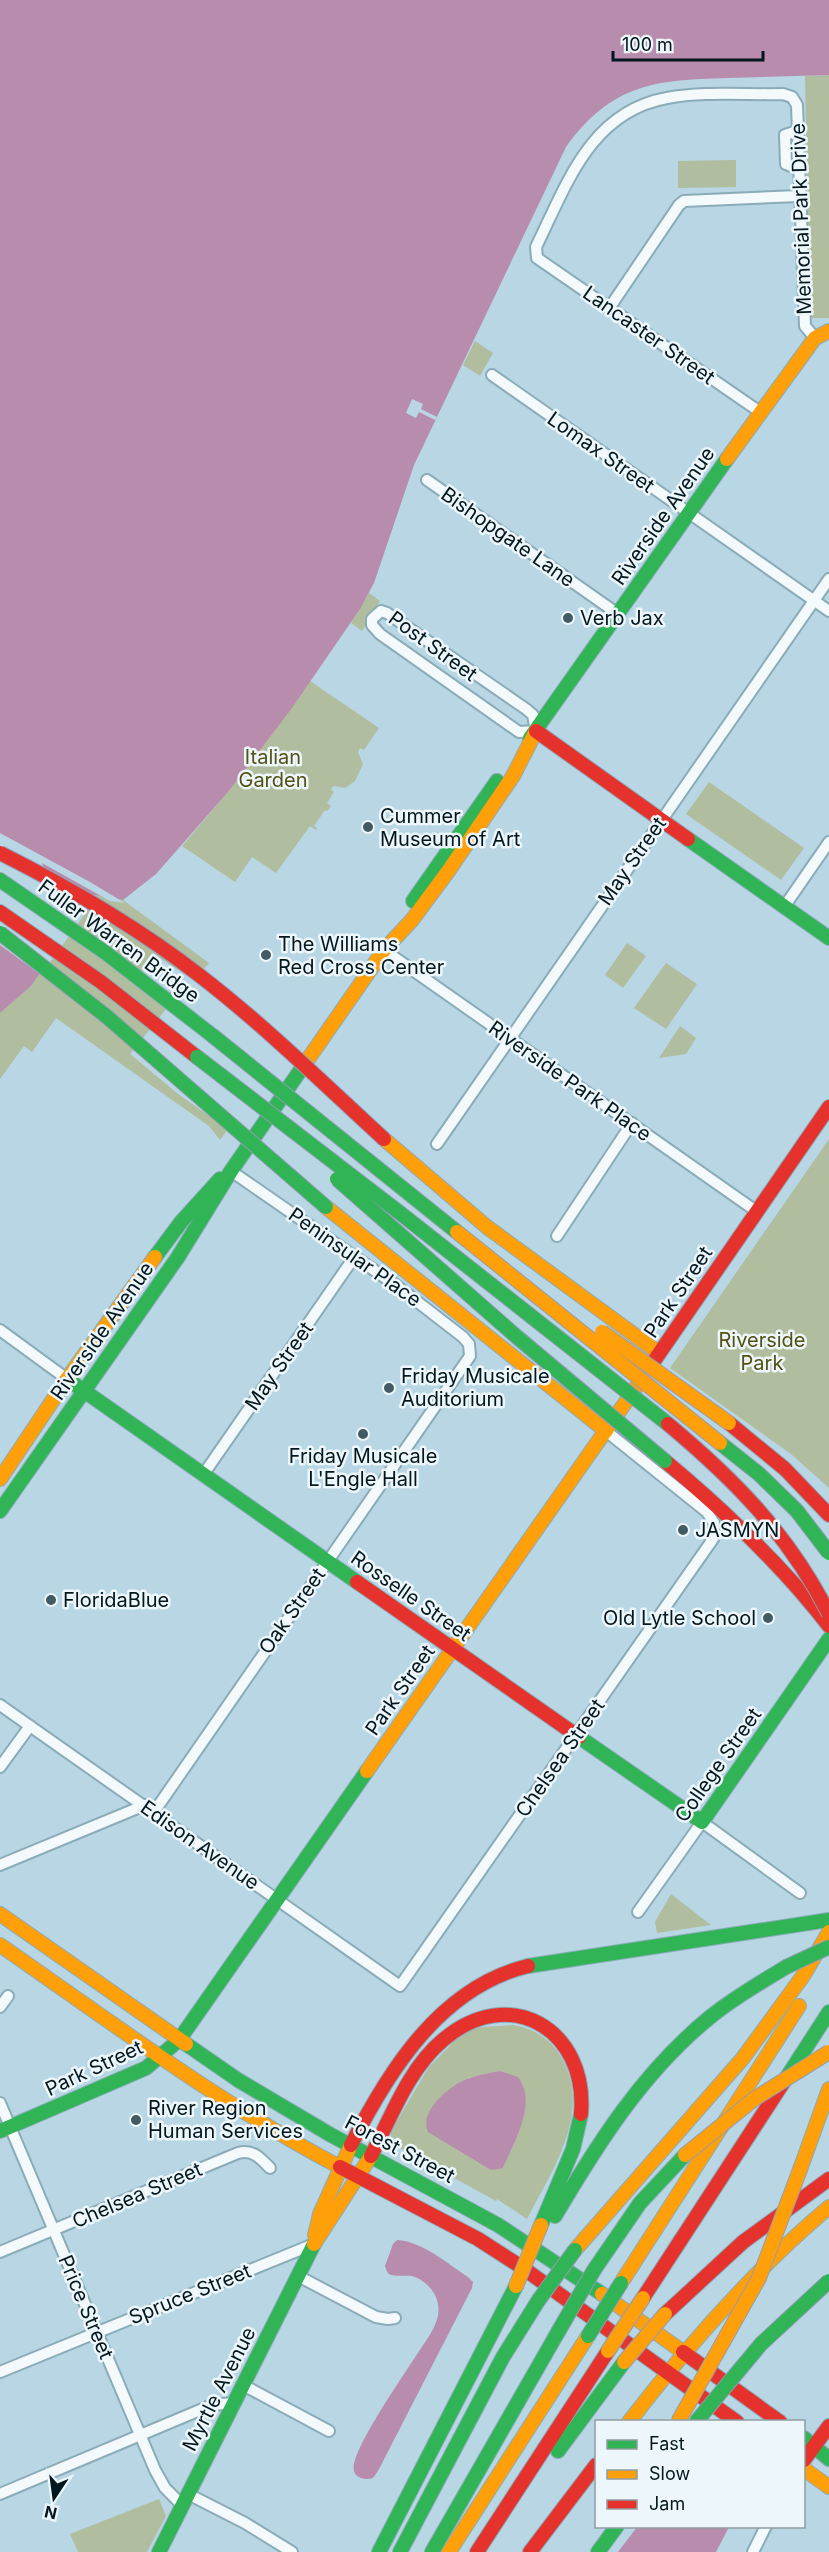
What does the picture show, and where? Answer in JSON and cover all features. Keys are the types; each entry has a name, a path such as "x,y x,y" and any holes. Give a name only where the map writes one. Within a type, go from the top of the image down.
{"main road":[{"name":"Riverside Avenue","path":"0,1511 183,1250 231,1171 384,950 407,910 520,749 536,731 760,412 815,339 829,331"},
{"name":"Post Street","path":"536,731 829,938"},
{"path":"0,853 93,903 184,963 254,1020 384,1139 487,1227 659,1353"},
{"name":"Fuller Warren Bridge","path":"0,880 106,953 415,1197"},
{"path":"0,912 101,982 582,1356 724,1472 750,1497 785,1538 806,1569 829,1614"},
{"path":"0,933 106,1016 252,1145 327,1207 606,1431"},
{"path":"197,1057 566,1380 726,1512 784,1570 829,1626"},
{"name":"Park Street","path":"5,2129 121,2081 146,2068 179,2040 606,1431 829,1107"},
{"name":"Riverside Avenue","path":"0,1479 67,1379 187,1213 231,1171"},
{"path":"415,1197 736,1429 785,1469 829,1515"},
{"path":"415,1197 759,1474 797,1511 829,1553"},
{"name":"Rosselle Street","path":"67,1379 702,1822"},
{"name":"College Street","path":"702,1822 829,1639"},
{"name":"Forest Street","path":"0,1914 179,2040 262,2095 460,2203 534,2247 779,2420"},
{"name":"Myrtle Avenue","path":"314,2244 320,2214 340,2166 406,2052 426,2026 445,2008 474,1987 506,1972 541,1962 829,1920"},
{"path":"400,2552 503,2357 538,2301 575,2250 619,2198 713,2096 751,2050 799,1985 829,1932"},
{"path":"0,1945 160,2058 273,2131 439,2217 510,2259 736,2420"},
{"path":"379,2552 544,2228 607,2129 651,2072 717,2011 786,1967 829,1949"},
{"path":"449,2552 801,2003 829,1949"},
{"path":"477,2552 829,2012"},
{"name":"Myrtle Avenue","path":"159,2552 314,2244 371,2156 425,2059 447,2035 474,2019 495,2014 515,2014 534,2020 556,2035 569,2051 578,2069 582,2094 581,2116 544,2228"},
{"path":"432,2552 558,2332 617,2234 645,2197 673,2167 752,2099 784,2077 829,2052"},
{"path":"679,2420 759,2278 829,2089"},
{"path":"483,2552 624,2362 665,2314 745,2240 829,2179"},
{"path":"630,2420 683,2352 760,2267 829,2207"},
{"path":"697,2420 761,2344 829,2281"},
{"path":"829,2426 809,2442 829,2458"},
{"path":"530,2552 595,2468"},
{"path":"805,2470 829,2487"},
{"path":"598,2552 616,2528"}],"street":[{"name":"Memorial Park Drive","path":"537,258 536,247 577,164 601,132 614,121 650,102 668,98 783,94 792,97 797,105 805,326 815,339"},
{"path":"610,307 679,205 684,201 799,196"},
{"name":"Lancaster Street","path":"537,258 760,412"},
{"name":"Lomax Street","path":"492,375 829,611"},
{"name":"Bishopgate Lane","path":"426,480 618,614"},
{"name":"May Street","path":"437,1144 829,579"},
{"name":"Post Street","path":"381,611 387,613 533,715 536,731 519,732 380,634 372,625 372,619 381,611"},
{"path":"784,907 829,842"},
{"name":"Riverside Park Place","path":"384,950 756,1211"},
{"path":"557,1236 632,1123"},
{"name":"Peninsular Place","path":"231,1171 355,1256 463,1336 469,1344 470,1351"},
{"name":"May Street","path":"204,1475 355,1256"},
{"name":"Rosselle Street","path":"0,1330 67,1379"},
{"name":"Oak Street","path":"150,1808 466,1364 470,1351"},
{"name":"Chelsea Street","path":"400,1986 711,1542 715,1528 710,1515 606,1431"},
{"name":"Edison Avenue","path":"0,1705 150,1808 400,1986"},
{"path":"0,1767 30,1726"},
{"path":"0,1865 150,1808"},
{"name":"Rosselle Street","path":"702,1822 800,1893"},
{"name":"College Street","path":"638,1912 702,1822"},
{"path":"0,2007 8,1996"},
{"name":"Price Street","path":"0,2103 5,2129 54,2230 140,2436 162,2482 185,2500"},
{"name":"Chelsea Street","path":"0,2252 238,2152 245,2151 255,2154 270,2168"},
{"name":"Spruce Street","path":"0,2372 314,2244"},
{"path":"298,2276 376,2317 395,2318"},
{"path":"243,2385 329,2431"},
{"path":"0,2494 212,2404 234,2403"},
{"path":"185,2500 245,2523 292,2552"},
{"path":"753,2552 765,2528"}],"green space":[{"path":"829,75 829,318 810,318 805,76"},
{"path":"736,160 736,187 678,188 678,161"},
{"path":"475,341 493,353 480,376 463,365"},
{"path":"369,593 380,601 362,631 351,623"},
{"name":"Italian Garden","path":"310,681 379,728 364,750 360,748 358,752 363,764 355,781 345,788 333,786 331,790 334,792 327,803 331,806 327,811 325,810 314,826 316,830 310,826 276,873 252,857 235,882 182,846 228,792"},
{"path":"709,782 804,848 781,880 686,814"},
{"path":"95,895 123,900 209,963 194,980 155,955 137,978 173,993 176,991 179,993 130,1054 178,1094 228,1129 220,1140 209,1126 56,1018 32,1052 24,1046 0,1079 0,1013 31,986"},
{"path":"627,943 646,956 623,988 605,975"},
{"path":"666,963 697,984 666,1029 634,1008"},
{"path":"680,1026 696,1038 686,1054 659,1058"},
{"name":"Riverside Park","path":"829,1139 829,1488 791,1454 670,1368"},
{"path":"671,1894 711,1925 657,1933 655,1922"},
{"path":"513,2025 528,2029 552,2045 561,2057 570,2078 573,2099 571,2120 565,2140 557,2161 527,2219 497,2199 496,2201 391,2143 391,2131 429,2067 467,2028","holes":["500,2071 522,2082 525,2093 524,2115 503,2168 468,2078"]},
{"path":"159,2499 166,2516 147,2552 78,2552 70,2534"}],"shaded area":[{"path":"0,0 829,0 829,75 701,79 656,84 618,98 600,110 583,126 566,147 414,465 374,583 360,609 292,708 228,792 156,874 123,900 95,895 31,986 0,1013"},
{"path":"500,2071 518,2077 524,2087 525,2110 518,2135 503,2168 491,2170 428,2132 426,2124 437,2100 452,2087 471,2078"},
{"path":"397,2240 416,2244 473,2282 472,2288 378,2471 373,2478 365,2479 357,2476 354,2471 355,2460 362,2444 432,2331 438,2315 437,2300 425,2283 412,2276 389,2274 387,2271 385,2266 393,2244"},
{"path":"614,2528 728,2528 716,2552 596,2552"}],"pier":[{"path":"412,399 423,404 421,409 437,417 435,420 419,412 416,418 406,413"},
{"path":"0,833 125,903 110,901 42,863 51,887 87,911 41,975 0,945"},
{"path":"610,2528 636,2528 618,2552 593,2552"}],"traffic: fast":[{"path":"530,738 727,459"},
{"path":"413,901 497,781"},
{"path":"688,839 829,938"},
{"path":"0,880 106,953 213,1036"},
{"path":"0,933 106,1016 326,1207"},
{"path":"213,1036 457,1232"},
{"path":"197,1057 668,1424"},
{"path":"0,1511 178,1257 231,1171 304,1065"},
{"path":"155,1257 181,1222 220,1179"},
{"path":"337,1179 517,1337 665,1461"},
{"path":"67,1379 357,1582"},
{"path":"720,1443 759,1474 797,1511 829,1553"},
{"path":"579,1737 702,1822 829,1639"},
{"path":"0,2131 146,2068 179,2040 367,1771"},
{"path":"528,1966 829,1920"},
{"path":"786,1967 829,1947"},
{"path":"555,2216 623,2110 663,2061 718,2011 786,1967"},
{"path":"785,2080 829,2012"},
{"path":"186,2044 238,2080 331,2135 498,2225 602,2294"},
{"path":"541,2225 573,2149 581,2114"},
{"path":"594,2270 640,2203 685,2155"},
{"path":"159,2552 314,2244"},
{"path":"538,2301 575,2250"},
{"path":"558,2332 594,2270"},
{"path":"698,2420 761,2344 829,2281"},
{"path":"588,2336 621,2283"},
{"path":"379,2552 516,2286"},
{"path":"400,2552 503,2357 538,2301"},
{"path":"432,2552 558,2332"},
{"path":"558,2451 624,2362"},
{"path":"805,2439 829,2459"},
{"path":"598,2552 616,2528"}],"traffic: slow":[{"path":"727,459 815,338 829,331"},
{"path":"304,1065 384,950 412,920 449,870 513,776 536,731"},
{"path":"384,1139 487,1227 659,1353"},
{"path":"326,1207 606,1431"},
{"path":"457,1232 720,1443"},
{"path":"0,1479 67,1379 155,1257"},
{"path":"602,1332 729,1423"},
{"path":"367,1771 637,1386"},
{"path":"0,1914 186,2044"},
{"path":"575,2250 743,2058 803,1976 829,1932"},
{"path":"0,1945 209,2089 295,2143 340,2167"},
{"path":"621,2283 799,2006"},
{"path":"685,2155 754,2099 829,2052"},
{"path":"801,2167 829,2089"},
{"path":"315,2235 320,2214 351,2145"},
{"path":"314,2244 371,2156"},
{"path":"679,2420 759,2278 801,2167"},
{"path":"631,2420 723,2309 801,2231 829,2207"},
{"path":"516,2286 541,2225"},
{"path":"602,2294 683,2352"},
{"path":"608,2351 643,2298"},
{"path":"624,2362 665,2314"},
{"path":"449,2552 588,2336"},
{"path":"805,2470 829,2487"}],"traffic: jam":[{"path":"536,731 688,839"},
{"path":"0,853 102,909 176,957 270,1034 384,1139"},
{"path":"0,912 101,982 197,1057"},
{"path":"654,1361 829,1107"},
{"path":"729,1423 785,1469 829,1515"},
{"path":"668,1424 738,1488 759,1511 797,1559 829,1614"},
{"path":"665,1461 751,1539 792,1581 829,1626"},
{"path":"357,1582 579,1737"},
{"path":"351,2145 382,2088 421,2035 469,1992 497,1977 528,1966"},
{"path":"371,2156 402,2094 420,2064 431,2051 468,2023 493,2016 518,2016 539,2024 558,2038 572,2059 580,2084 581,2114"},
{"path":"643,2298 785,2080"},
{"path":"340,2167 478,2239 523,2268 667,2372"},
{"path":"665,2314 743,2242 829,2179"},
{"path":"477,2552 608,2351"},
{"path":"683,2352 777,2420"},
{"path":"667,2372 734,2420"},
{"path":"805,2459 829,2426"},
{"path":"530,2552 595,2466"}],"place":[{"name":"Verb Jax","path":"568,618"},
{"name":"Cummer Museum of Art","path":"368,827"},
{"name":"The Williams Red Cross Center","path":"266,955"},
{"name":"Friday Musicale Auditorium","path":"389,1388"},
{"name":"Friday Musicale L'Engle Hall","path":"363,1434"},
{"name":"JASMYN","path":"683,1530"},
{"name":"FloridaBlue","path":"51,1600"},
{"name":"Old Lytle School","path":"768,1618"},
{"name":"River Region Human Services","path":"136,2120"}]}
